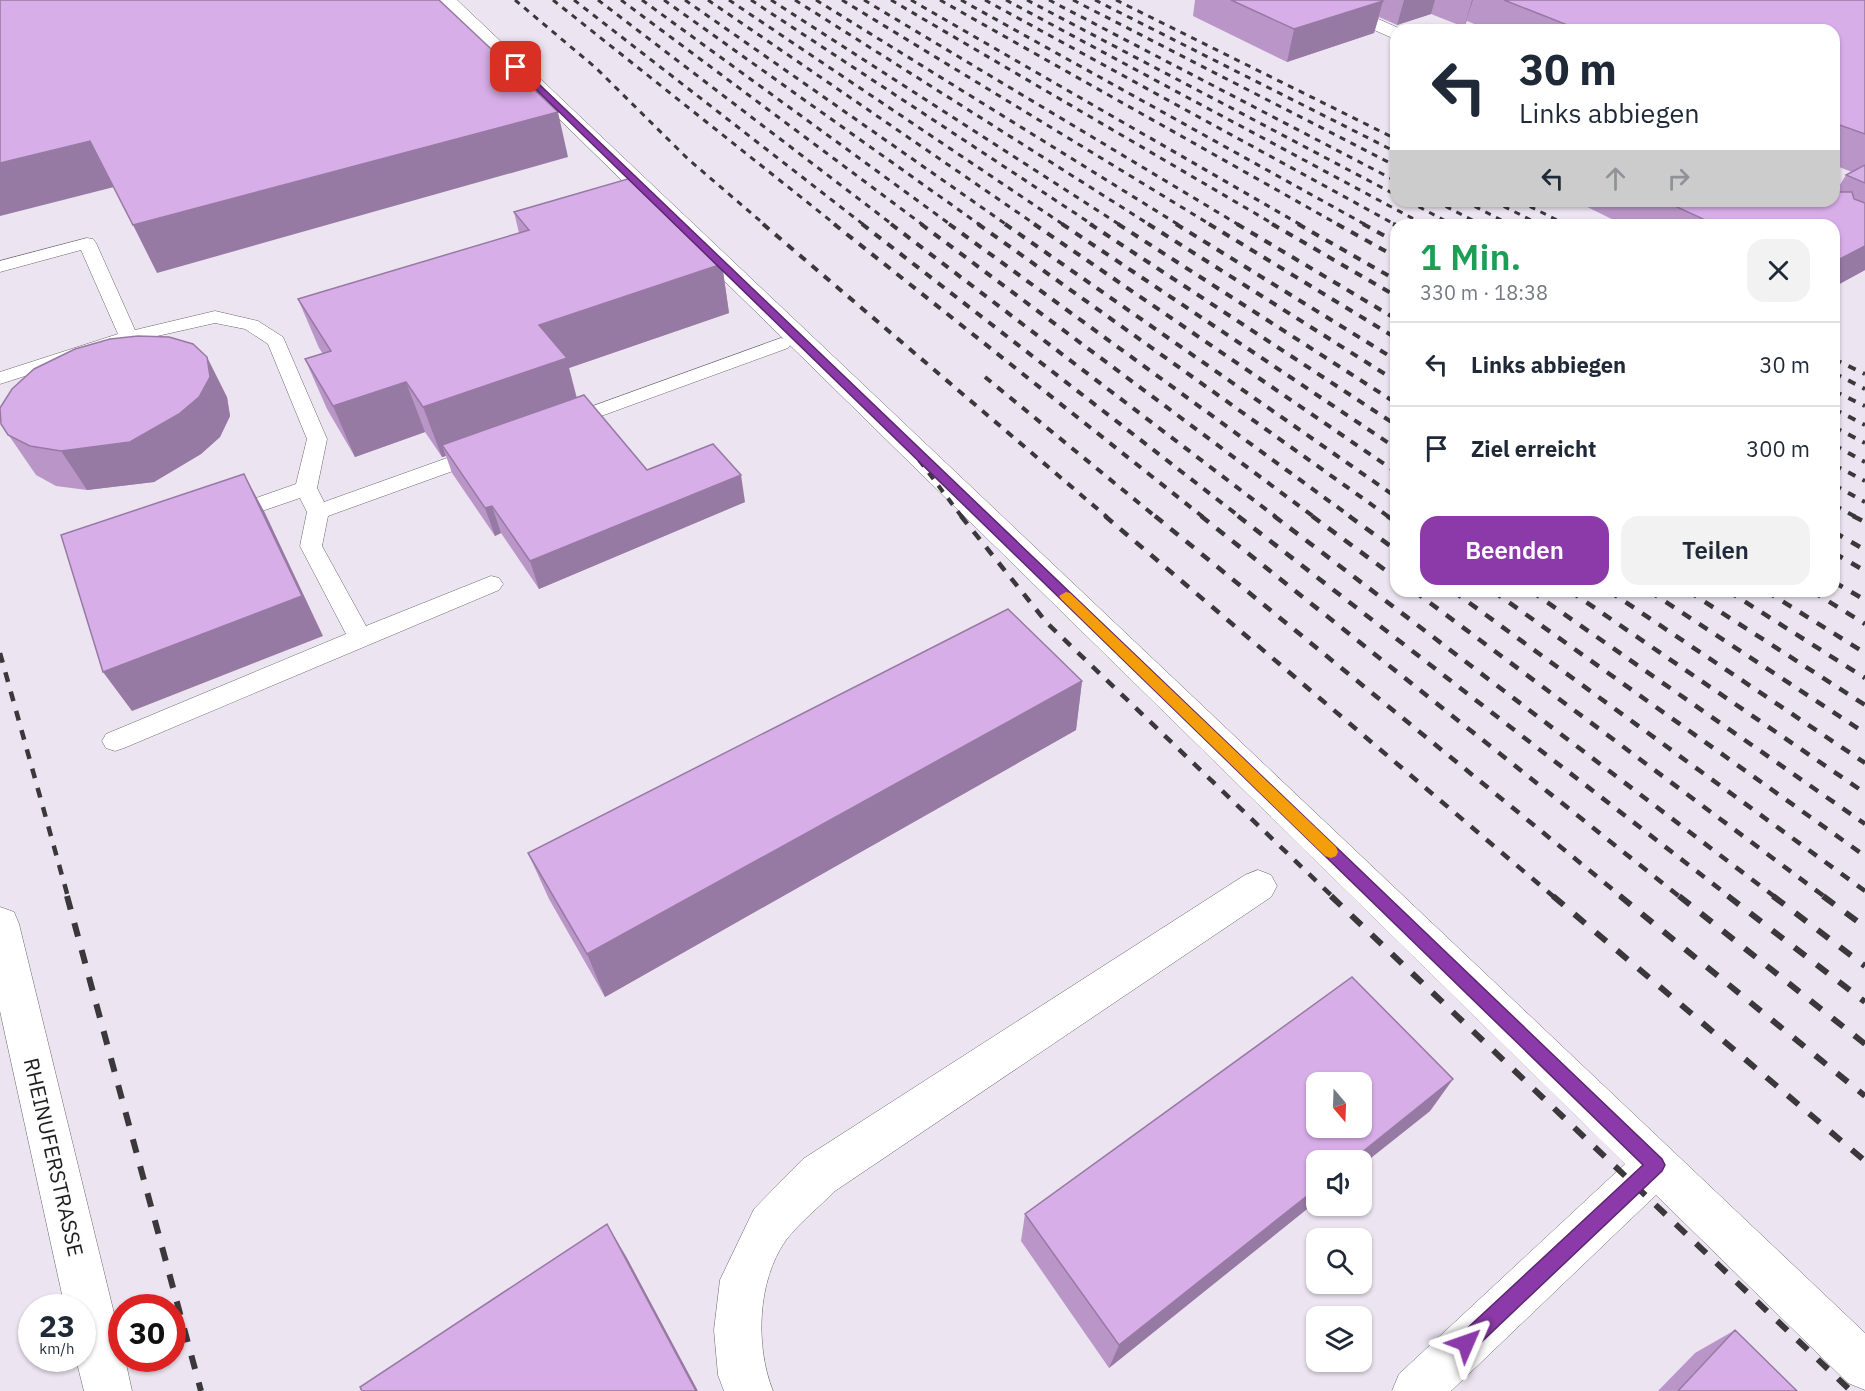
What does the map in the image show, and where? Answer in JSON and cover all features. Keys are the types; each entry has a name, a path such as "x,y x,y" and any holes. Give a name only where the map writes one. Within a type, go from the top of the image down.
{"street":[{"path":"447,0 1865,1366"},
{"path":"1322,0 1390,30"},
{"path":"748,1391 742,1375 738,1330 743,1280 770,1225 819,1175 1258,885"},
{"name":"RHEINUFERSTRASSE","path":"0,924 108,1391"},
{"path":"1416,1391 1656,1165"}],"lane":[{"path":"0,267 87,243 129,337"},
{"path":"0,378 129,337 214,317 251,325 276,341 317,439 306,488 318,512 311,546 361,639"},
{"path":"550,428 781,344"},
{"path":"318,512 506,444"},
{"path":"210,522 306,488"},
{"path":"115,741 491,584"}],"shaded area":[{"path":"0,0 1865,0 1865,1391 0,1391"}],"building":[{"path":"0,0 439,0 558,112 133,225 90,141 0,163"},
{"path":"1231,0 1381,0 1383,1 1294,29"},
{"path":"1504,0 1865,0 1865,134 1840,125 1840,24 1565,24"},
{"path":"1865,165 1865,183 1846,175"},
{"path":"631,178 722,264 539,325 567,358 423,407 406,382 333,406 305,359 331,351 298,299 529,230 514,212"},
{"path":"1840,192 1852,192 1854,199 1865,203 1865,246 1840,259 1840,219 1703,219 1677,207 1840,207"},
{"path":"138,336 169,337 193,344 207,357 210,377 199,397 179,414 130,442 61,451 30,446 8,435 1,424 0,408 12,389 34,369 75,349 110,339"},
{"path":"584,395 647,470 713,444 741,475 530,561 492,506 485,508 442,445"},
{"path":"244,474 302,596 103,672 61,535"},
{"path":"1008,609 1082,681 587,954 528,853"},
{"path":"1352,977 1453,1079 1365,1150 1306,1150 1306,1197 1119,1345 1025,1214"},
{"path":"607,1224 696,1391 362,1391 360,1387"},
{"path":"1735,1330 1797,1391 1678,1391"}],"railway":[{"path":"515,0 596,68 688,159 765,225"},
{"path":"553,0 836,225"},
{"path":"574,0 864,225"},
{"path":"598,0 893,225"},
{"path":"621,0 923,225"},
{"path":"642,0 951,225"},
{"path":"664,0 980,225"},
{"path":"685,0 1007,225"},
{"path":"708,0 1036,225"},
{"path":"729,0 1064,225"},
{"path":"751,0 1093,225"},
{"path":"771,0 1120,225"},
{"path":"795,0 1150,225"},
{"path":"816,0 1179,225"},
{"path":"842,0 1211,225"},
{"path":"864,0 1239,225"},
{"path":"891,0 1275,225"},
{"path":"911,0 1301,225"},
{"path":"940,0 1339,225"},
{"path":"961,0 1366,225"},
{"path":"985,0 1390,222"},
{"path":"1006,0 1390,206"},
{"path":"1027,0 1390,192"},
{"path":"1049,0 1390,178"},
{"path":"1073,0 1390,163"},
{"path":"1095,0 1390,149"},
{"path":"1116,0 1390,136"},
{"path":"1391,207 1414,219"},
{"path":"1419,207 1442,219"},
{"path":"1447,207 1470,219"},
{"path":"1476,207 1499,219"},
{"path":"1505,207 1529,219"},
{"path":"1531,207 1555,219"},
{"path":"763,224 1107,517"},
{"path":"834,224 1203,517"},
{"path":"862,224 1240,517"},
{"path":"891,224 1276,517"},
{"path":"921,224 1314,517"},
{"path":"949,224 1351,517"},
{"path":"978,224 1389,517"},
{"path":"1005,224 1390,493"},
{"path":"1034,224 1390,468"},
{"path":"1062,224 1390,444"},
{"path":"1090,224 1390,421"},
{"path":"1118,224 1390,399"},
{"path":"1148,224 1390,377"},
{"path":"1176,224 1390,356"},
{"path":"1209,224 1390,334"},
{"path":"1237,224 1390,315"},
{"path":"1272,224 1390,293"},
{"path":"1298,224 1390,277"},
{"path":"1337,224 1390,254"},
{"path":"1363,224 1390,239"},
{"path":"1840,362 1865,374"},
{"path":"1840,376 1865,389"},
{"path":"985,377 1156,517"},
{"path":"1840,394 1865,406"},
{"path":"1840,412 1865,425"},
{"path":"1840,430 1865,443"},
{"path":"1840,448 1865,462"},
{"path":"919,460 962,517"},
{"path":"1840,468 1865,481"},
{"path":"1840,488 1865,502"},
{"path":"1840,508 1856,517"},
{"path":"961,516 1047,623 1333,897"},
{"path":"1105,516 1554,897"},
{"path":"1155,516 1622,897"},
{"path":"1201,516 1680,897"},
{"path":"1238,516 1730,897"},
{"path":"1274,516 1775,897"},
{"path":"1312,516 1390,574"},
{"path":"1349,516 1390,546"},
{"path":"1853,516 1865,522"},
{"path":"1840,535 1865,550"},
{"path":"1840,556 1865,571"},
{"path":"1840,585 1865,600"},
{"path":"1422,597 1825,897"},
{"path":"1461,597 1865,891"},
{"path":"1501,597 1865,856"},
{"path":"1540,597 1865,824"},
{"path":"1579,597 1865,793"},
{"path":"1618,597 1865,763"},
{"path":"1658,597 1865,733"},
{"path":"1697,597 1865,705"},
{"path":"1737,597 1865,678"},
{"path":"1776,597 1865,653"},
{"path":"1822,597 1865,624"},
{"path":"0,653 68,897"},
{"path":"67,896 201,1391"},
{"path":"1331,896 1851,1391"},
{"path":"1553,896 1865,1161"},
{"path":"1620,896 1865,1096"},
{"path":"1679,896 1865,1044"},
{"path":"1728,896 1865,1002"},
{"path":"1773,896 1865,966"},
{"path":"1823,896 1865,927"}],"slow traffic":[{"path":"1066,596 1331,852"}],"route":[{"path":"516,67 1656,1165 1466,1343"}]}
